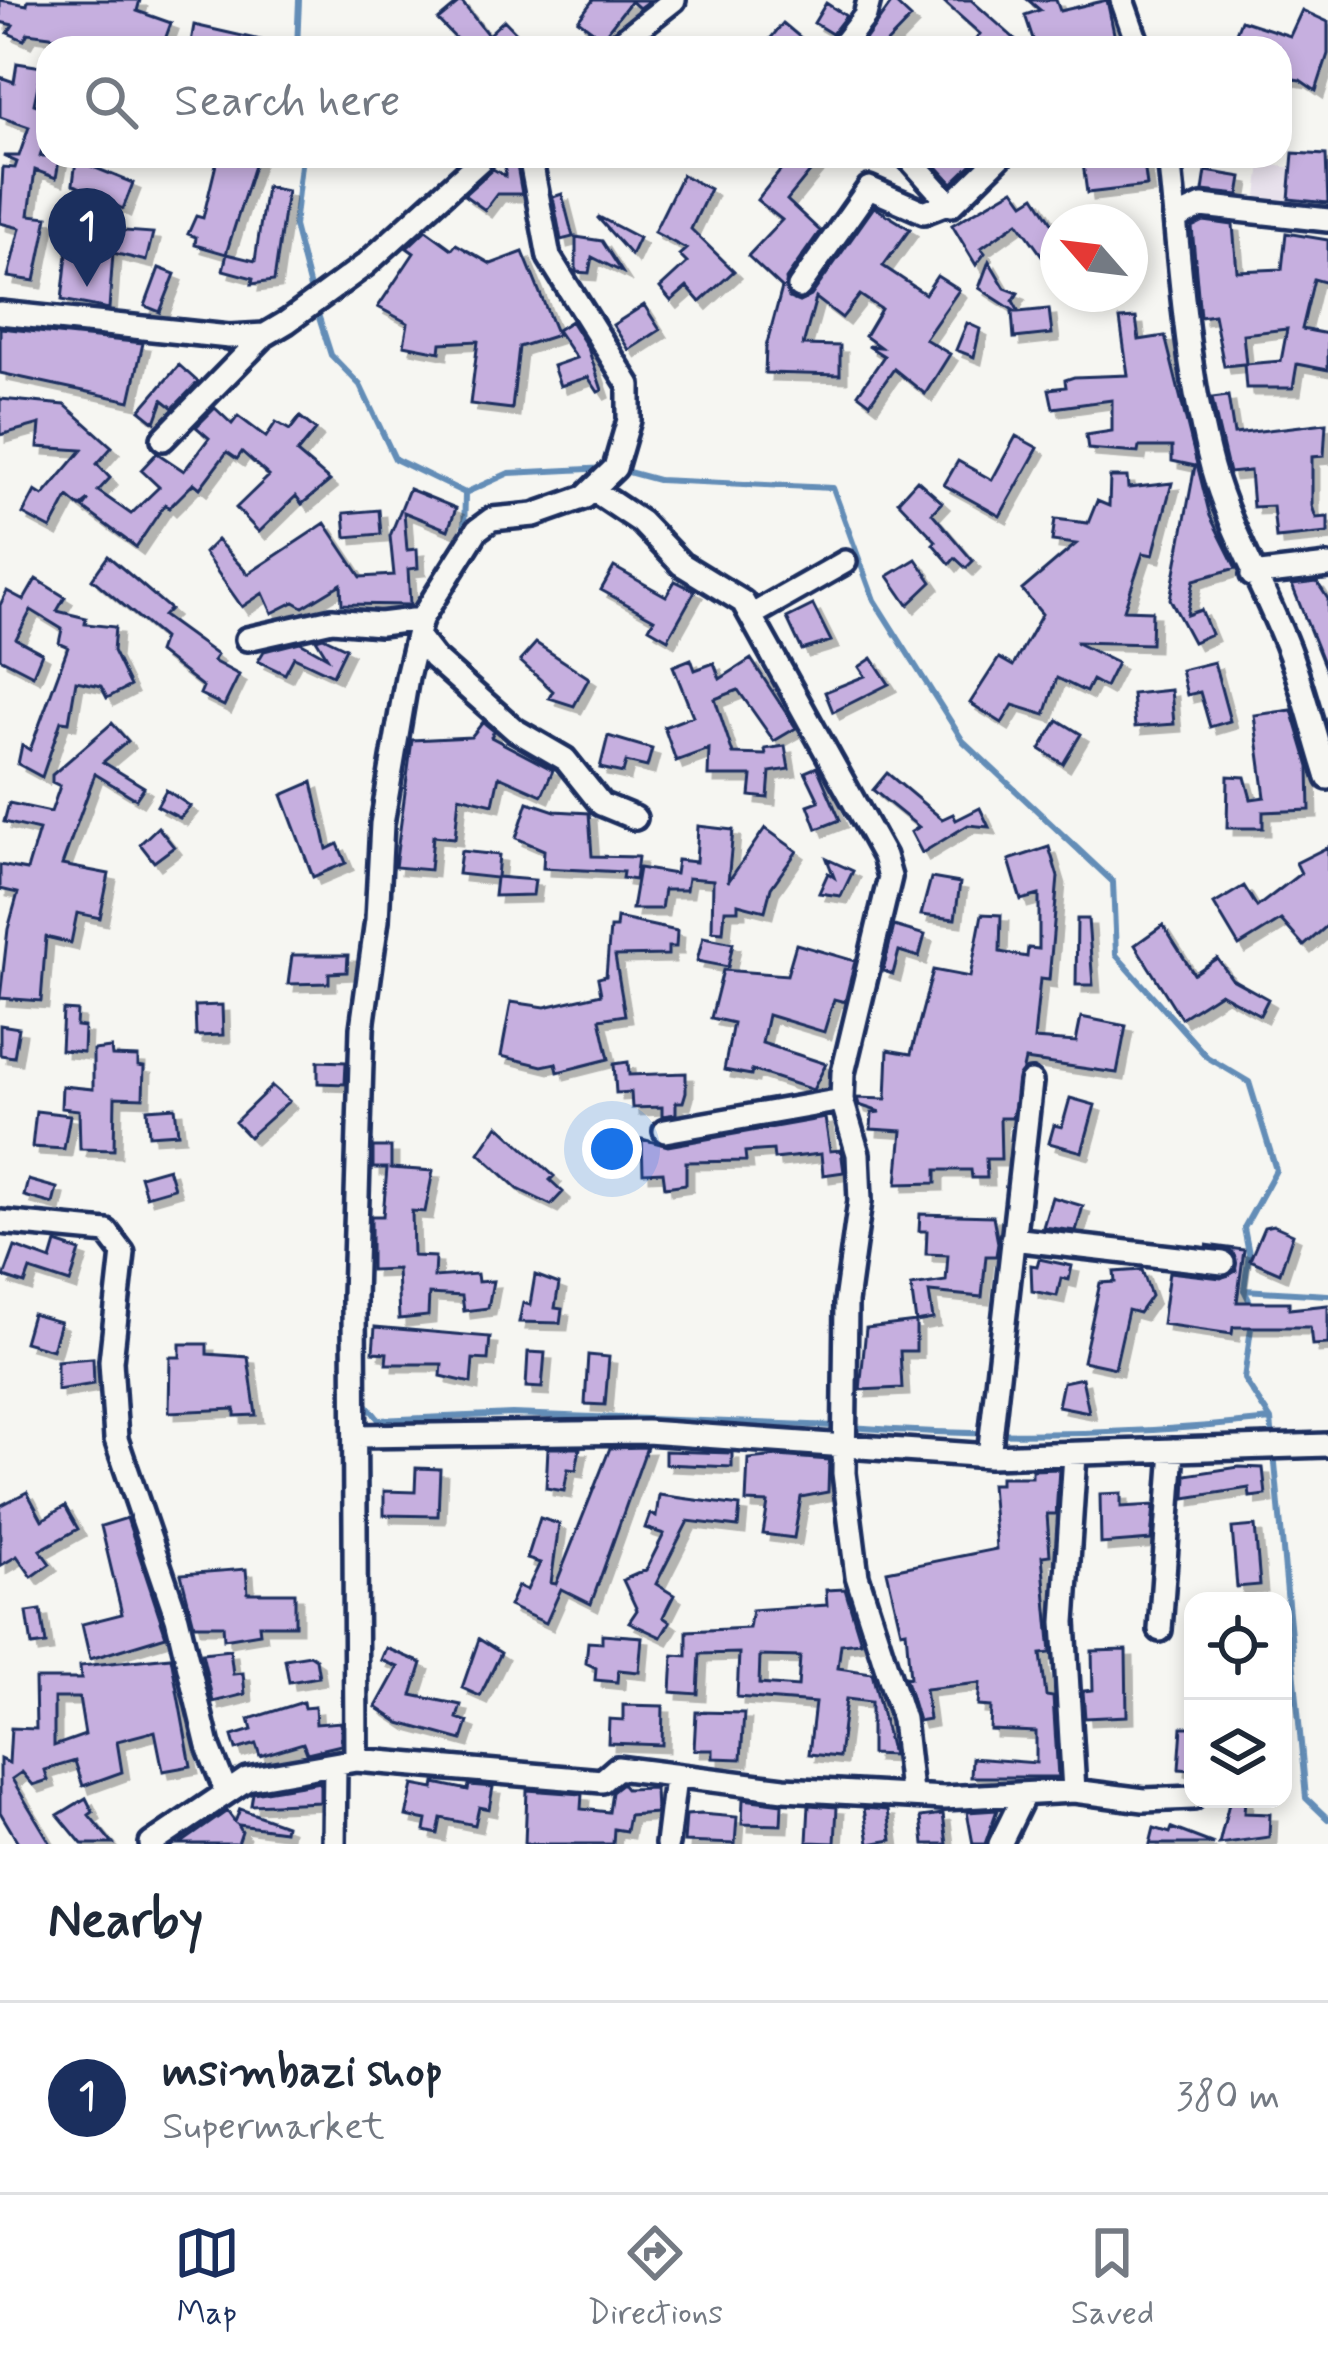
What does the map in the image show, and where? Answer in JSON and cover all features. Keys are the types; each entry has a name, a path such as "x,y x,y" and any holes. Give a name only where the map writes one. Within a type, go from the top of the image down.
{"street":[{"path":"628,36 674,0"},
{"path":"849,36 865,16 869,0"},
{"path":"1122,0 1134,36"},
{"path":"163,439 265,335 364,265 472,168"},
{"path":"334,1844 345,1763 362,1028 377,920 382,824 419,628 477,530 492,519 572,505 593,490 615,468 629,420 629,386 567,294 549,256 532,168"},
{"path":"917,168 947,203"},
{"path":"799,287 869,188 924,212 958,203 989,168"},
{"path":"1170,168 1185,328 1213,470 1246,547 1252,575 1289,651 1328,778"},
{"path":"1175,218 1202,206 1328,220"},
{"path":"0,313 229,338 265,335"},
{"path":"593,490 641,522 681,564 743,602 884,856 890,877 863,974 842,1100 858,1154 860,1201 846,1302 842,1448 857,1576 903,1719 910,1792"},
{"path":"752,615 845,562"},
{"path":"1252,575 1328,566"},
{"path":"247,639 332,620 419,628"},
{"path":"419,628 434,658 515,730 565,759 601,804 635,818"},
{"path":"988,1456 1031,1082"},
{"path":"665,1131 842,1100"},
{"path":"0,1222 107,1232 123,1253 111,1361 116,1439 177,1618 197,1709 226,1792"},
{"path":"1012,1238 1223,1263"},
{"path":"356,1436 647,1432 988,1456 1328,1444"},
{"path":"1160,1630 1173,1450"},
{"path":"1073,1791 1064,1622 1075,1455"},
{"path":"151,1844 247,1779 345,1763 435,1763 602,1781 617,1768 674,1778 944,1798 1073,1791 1144,1800 1184,1798"},
{"path":"667,1844 674,1778"},
{"path":"1000,1844 1024,1795"}],"shaded area":[{"path":"1260,168 1304,169 1299,209 1256,204"}],"building":[{"path":"0,0 27,5 28,0 140,0 137,11 171,23 166,36 28,33 24,40 8,33 13,25 0,22"},
{"path":"593,0 650,0 639,8 631,1 604,36 578,20"},
{"path":"942,0 971,0 1012,36 980,34"},
{"path":"1028,0 1056,0 1060,11 1107,0 1114,36 1032,36 1025,15 1040,10"},
{"path":"461,1 488,35 504,20 519,36 453,36 438,20"},
{"path":"893,1 911,18 894,36 868,36"},
{"path":"826,3 846,16 832,34 814,23"},
{"path":"1302,10 1328,22 1328,54 1316,91 1292,79 1290,36"},
{"path":"1241,20 1290,36 1235,36"},
{"path":"783,23 799,36 772,36"},
{"path":"194,25 243,36 192,36"},
{"path":"17,63 36,66 36,168 58,168 56,178 35,170 29,215 48,217 35,281 8,277 20,228 0,223 3,167 15,168 17,162 3,156 19,156 29,127 0,117 0,77 14,82"},
{"path":"1293,153 1326,155 1328,203 1289,199"},
{"path":"75,168 96,168 133,183 123,209 73,184"},
{"path":"215,168 253,168 226,254 195,245 196,237 188,234 196,216 203,218"},
{"path":"505,168 517,168 522,194 497,194 485,210 464,195 493,169 505,176"},
{"path":"782,168 813,168 787,200 820,231 786,279 789,298 799,302 811,296 874,207 910,229 883,266 925,294 937,276 959,290 925,339 950,354 925,394 894,369 870,403 858,394 884,356 868,346 880,347 865,336 881,309 860,295 842,318 816,298 803,345 840,346 840,375 765,373 766,347 782,288 748,256 782,220 757,200"},
{"path":"938,168 968,168 952,183"},
{"path":"1084,168 1145,168 1147,186 1087,193"},
{"path":"1206,171 1242,177 1239,195 1203,191"},
{"path":"682,175 710,189 691,229 734,271 700,302 687,287 671,301 660,288 687,263 679,255 686,249 654,232"},
{"path":"266,187 287,191 274,281 252,284 253,278 223,270 227,254 255,261"},
{"path":"1014,189 1024,203 1035,196 1040,204 1040,253 1018,222 981,248 985,253 976,265 952,225"},
{"path":"562,194 573,237 561,240 553,197"},
{"path":"598,218 639,238 631,255"},
{"path":"1204,221 1233,225 1237,271 1282,269 1286,233 1328,240 1328,283 1314,279 1302,329 1328,334 1328,370 1297,364 1293,388 1246,388 1244,364 1224,366 1214,315 1200,317 1192,227","holes":["1287,329 1281,361 1246,364 1243,334"]},
{"path":"70,227 153,233 146,261 113,253 109,309 62,300"},
{"path":"426,230 452,249 456,244 491,264 523,252 557,335 519,347 512,409 470,404 478,341 441,343 440,352 404,345 408,323 378,307 414,253 407,248"},
{"path":"576,237 602,241 622,272 592,257 589,273 576,272"},
{"path":"989,261 1005,288 1018,293 1013,301 1019,312 1049,312 1052,334 1014,338 1012,312 1016,312 979,288"},
{"path":"159,268 175,274 160,312 145,306"},
{"path":"644,305 660,330 629,350 613,325"},
{"path":"1136,318 1139,340 1165,336 1210,516 1236,568 1194,580 1187,615 1201,610 1211,634 1193,642 1170,599 1195,466 1172,461 1172,447 1139,447 1138,453 1088,449 1086,435 1112,431 1112,400 1053,408 1049,389 1066,387 1065,380 1074,377 1128,375 1120,319"},
{"path":"571,321 588,348 602,390 598,392 588,377 560,386 553,366 576,358 557,330"},
{"path":"967,323 980,329 974,357 956,350"},
{"path":"0,328 143,343 130,401 0,373"},
{"path":"179,365 198,382 173,408 163,400 155,422 140,410"},
{"path":"1228,396 1234,434 1326,423 1324,456 1312,457 1312,506 1316,518 1328,517 1328,533 1276,538 1273,506 1253,507 1250,471 1229,473 1218,426 1212,398"},
{"path":"0,399 65,405 112,447 97,464 110,478 98,491 131,514 159,487 141,470 157,453 184,471 209,438 196,427 215,408 232,424 238,416 266,437 276,422 290,430 300,417 316,430 297,453 330,481 302,504 296,496 259,532 236,508 269,476 242,452 237,459 227,452 200,488 194,483 169,508 165,504 136,547 83,508 89,500 80,507 68,497 51,529 23,514 35,491 43,496 82,450 38,447 40,424 0,435"},
{"path":"1016,436 1038,448 1000,516 944,485 958,461 992,480"},
{"path":"1110,477 1127,477 1128,488 1172,483 1153,555 1143,553 1124,610 1152,611 1151,644 1075,642 1117,663 1105,687 1092,680 1086,692 1057,678 1045,715 1013,705 1002,723 970,703 999,658 1013,666 1042,614 1022,590 1076,544 1052,541 1055,519 1088,523 1097,501 1109,506"},
{"path":"917,480 942,502 932,513 973,561 966,568 955,558 950,564 933,544 936,541 898,501"},
{"path":"409,489 456,508 448,530 404,512 407,550 417,549 418,568 408,569 410,605 342,604 341,584 303,607 294,602 272,613 263,593 242,607 204,553 217,540 248,574 325,523 361,577 394,575 390,536"},
{"path":"379,510 381,534 346,537 344,513"},
{"path":"108,556 170,609 163,616 217,655 213,661 239,675 224,706 200,694 203,687 158,652 163,638 92,579"},
{"path":"916,559 932,582 908,605 888,576"},
{"path":"614,567 666,596 675,581 695,591 668,639 649,628 654,619 601,590"},
{"path":"36,579 65,597 57,611 86,618 85,624 115,627 113,651 130,686 107,698 101,686 76,681 69,722 61,721 42,777 18,764 22,745 30,750 68,647 59,643 62,629 31,610 16,639 42,653 33,675 0,658 0,605 7,591 24,600"},
{"path":"1317,582 1328,599 1327,673 1292,585"},
{"path":"813,605 831,641 802,650 787,618"},
{"path":"323,637 346,648 333,675 294,657 285,674 258,661 264,651 300,642 327,657 316,639"},
{"path":"536,643 589,678 574,706 549,698 553,691 520,661"},
{"path":"872,658 889,684 833,712 825,692 865,676 859,667"},
{"path":"691,659 695,670 714,663 720,679 751,659 796,728 774,741 738,690 715,699 733,754 766,755 765,749 785,746 789,769 770,772 768,798 750,796 752,776 708,776 709,749 676,761 664,727 693,716 673,666"},
{"path":"1214,662 1230,721 1210,727 1200,692 1187,695 1181,670"},
{"path":"1171,690 1174,724 1135,727 1132,694"},
{"path":"1292,710 1309,767 1310,810 1263,812 1263,828 1227,828 1228,776 1245,777 1251,799 1265,797 1254,715"},
{"path":"1058,720 1081,734 1063,764 1040,749"},
{"path":"483,722 494,731 491,737 553,770 542,795 499,776 493,804 459,796 455,838 433,836 430,870 395,867 412,740 471,737"},
{"path":"112,723 128,741 103,762 144,787 136,799 95,774 62,865 109,874 100,918 77,913 71,943 46,937 41,1001 0,998 8,929 18,893 0,889 0,865 27,870 39,830 4,822 9,803 51,812 60,786 52,782 52,775"},
{"path":"608,736 652,749 647,767 626,762 623,773 600,768"},
{"path":"817,767 840,820 817,829 808,805 819,801 805,772"},
{"path":"887,773 942,819 953,814 956,820 980,808 989,827 968,825 922,853 911,832 919,827 873,790"},
{"path":"312,782 327,849 338,844 346,863 313,877 282,795"},
{"path":"166,790 190,806 180,818 157,806"},
{"path":"528,802 555,811 589,813 592,856 638,857 635,880 622,878 623,872 543,868 544,850 516,838"},
{"path":"698,826 733,830 728,882 765,828 797,851 771,888 765,911 738,904 738,910 725,910 723,932 712,931 713,880 688,878 686,890 664,890 661,909 632,909 639,868 675,874 677,860 696,862"},
{"path":"158,827 174,847 154,862 140,844"},
{"path":"1049,847 1058,877 1049,980 1040,979 1034,1039 1076,1042 1081,1017 1126,1026 1117,1073 1025,1060 1012,1118 1000,1118 1001,1159 986,1159 987,1178 972,1178 971,1170 936,1170 936,1183 897,1184 902,1131 871,1129 872,1113 880,1112 859,1105 857,1098 886,1099 888,1050 911,1054 933,970 970,977 982,914 1001,915 1000,952 1027,957 1028,948 1039,949 1039,895 1021,900 1009,860"},
{"path":"1328,847 1328,925 1304,946 1281,920 1239,946 1214,904 1244,886 1257,907 1301,873 1296,863"},
{"path":"461,851 499,855 497,877 535,880 533,895 494,896 496,878 458,874"},
{"path":"827,859 853,871 841,896 819,893 828,873 834,877"},
{"path":"931,878 960,883 955,919 921,915"},
{"path":"617,918 677,931 676,947 668,947 668,955 615,956 625,1015 600,1019 609,1059 558,1072 556,1063 542,1066 501,1056 511,1002 545,1007 601,994 598,978 606,976 610,928 616,928"},
{"path":"1077,919 1088,919 1093,985 1076,985"},
{"path":"1163,925 1194,974 1217,958 1232,979 1268,999 1260,1015 1220,993 1181,1018 1135,945"},
{"path":"894,926 925,935 919,957 899,951 893,974 883,971"},
{"path":"703,937 733,943 728,967 697,961"},
{"path":"796,944 855,961 845,1002 834,999 824,1032 768,1015 762,1043 826,1064 813,1090 752,1070 751,1075 724,1070 733,1023 711,1018 723,970 787,975"},
{"path":"292,955 348,955 347,972 329,973 329,983 288,984"},
{"path":"222,1005 223,1035 196,1036 195,1006"},
{"path":"63,1010 77,1011 76,1026 84,1027 83,1052 61,1050"},
{"path":"0,1025 19,1028 14,1057 0,1055"},
{"path":"111,1048 112,1056 138,1057 138,1066 144,1067 143,1098 115,1097 114,1150 80,1149 79,1110 61,1108 62,1086 93,1089 93,1050"},
{"path":"318,1061 346,1062 345,1084 318,1083"},
{"path":"628,1062 629,1075 686,1073 686,1092 683,1102 676,1102 676,1114 662,1116 662,1107 632,1108 631,1092 616,1093 614,1064"},
{"path":"272,1086 289,1101 249,1137 235,1122"},
{"path":"1070,1098 1095,1105 1082,1152 1049,1143 1054,1125 1062,1127"},
{"path":"175,1107 178,1133 149,1135 147,1109"},
{"path":"36,1111 70,1115 64,1149 32,1147"},
{"path":"825,1118 830,1151 841,1150 844,1172 823,1175 821,1154 774,1159 773,1150 745,1152 746,1161 686,1162 686,1184 665,1187 663,1172 643,1173 642,1139 668,1146"},
{"path":"498,1125 554,1176 550,1180 563,1192 551,1205 518,1189 479,1153"},
{"path":"373,1147 391,1147 391,1168 433,1171 425,1212 412,1211 413,1256 435,1257 434,1277 477,1274 478,1282 493,1281 488,1308 464,1311 462,1296 429,1294 428,1316 399,1319 397,1269 371,1270 371,1216 383,1216 387,1168 373,1168"},
{"path":"168,1168 174,1188 146,1196 140,1176"},
{"path":"28,1180 57,1188 53,1204 24,1196"},
{"path":"1052,1197 1083,1206 1076,1231 1043,1227"},
{"path":"920,1214 993,1216 998,1243 996,1256 986,1256 982,1297 929,1292 933,1319 916,1322 911,1286 946,1281 948,1255 926,1254 927,1231 919,1231"},
{"path":"1273,1225 1293,1234 1280,1273 1250,1260 1264,1227"},
{"path":"56,1243 80,1251 70,1283 30,1270 25,1284 4,1277 15,1247 51,1260"},
{"path":"1206,1245 1244,1250 1237,1302 1289,1302 1289,1309 1328,1305 1328,1344 1312,1345 1310,1327 1233,1327 1232,1334 1162,1324 1169,1272 1221,1278 1236,1271 1233,1252"},
{"path":"1039,1259 1072,1266 1069,1280 1061,1278 1057,1296 1032,1291 1031,1265 1037,1266"},
{"path":"1142,1270 1151,1296 1139,1313 1128,1310 1115,1368 1083,1361 1100,1283 1115,1282 1114,1272"},
{"path":"535,1275 559,1284 555,1308 562,1309 560,1323 519,1322 523,1303 530,1305"},
{"path":"32,1314 60,1322 52,1350 24,1342"},
{"path":"916,1322 916,1351 900,1351 902,1388 860,1390 866,1328"},
{"path":"375,1327 490,1337 488,1360 473,1359 471,1383 441,1376 442,1364 386,1364 387,1353 373,1352"},
{"path":"180,1344 207,1344 207,1354 248,1357 256,1415 235,1416 235,1409 169,1412 170,1357 180,1357"},
{"path":"528,1352 545,1353 542,1388 526,1387"},
{"path":"588,1355 609,1357 605,1405 585,1404"},
{"path":"93,1358 94,1384 57,1390 57,1361"},
{"path":"1082,1378 1089,1412 1058,1406 1063,1382"},
{"path":"647,1447 591,1604 561,1589 546,1623 509,1606 518,1586 527,1590 540,1563 527,1559 540,1518 559,1524 551,1583 556,1584 610,1448"},
{"path":"548,1448 580,1448 576,1470 568,1469 564,1491 546,1488"},
{"path":"665,1451 732,1453 732,1467 665,1464"},
{"path":"748,1459 829,1460 828,1492 801,1497 794,1538 763,1534 768,1503 746,1502"},
{"path":"416,1468 440,1469 438,1516 384,1515 384,1491 415,1492"},
{"path":"1263,1468 1266,1495 1250,1497 1249,1488 1185,1498 1186,1475"},
{"path":"1059,1469 1056,1514 1047,1514 1050,1555 1042,1556 1051,1653 1041,1654 1046,1696 1053,1697 1058,1777 971,1777 972,1758 1036,1763 1036,1732 990,1730 991,1707 978,1706 980,1683 925,1689 929,1719 918,1721 905,1677 910,1678 906,1630 901,1631 887,1571 996,1549 991,1484 1000,1484 1000,1477 1032,1477 1032,1470"},
{"path":"27,1492 42,1520 65,1506 78,1529 40,1550 50,1564 32,1577 17,1556 0,1566 0,1506"},
{"path":"1121,1493 1121,1507 1154,1505 1151,1540 1101,1544 1100,1494"},
{"path":"659,1495 740,1506 738,1527 688,1521 656,1584 674,1595 663,1617 670,1622 661,1637 629,1622 637,1610 623,1580 646,1570 664,1534 645,1528 650,1514 656,1517"},
{"path":"127,1518 166,1636 90,1659 82,1624 122,1614 101,1526"},
{"path":"1255,1526 1260,1585 1237,1587 1232,1528"},
{"path":"246,1569 248,1593 295,1593 295,1625 259,1625 260,1633 224,1639 223,1625 194,1625 181,1574"},
{"path":"845,1589 861,1642 841,1644 838,1668 872,1673 892,1755 871,1754 871,1702 846,1699 839,1757 809,1754 815,1703 737,1697 739,1653 700,1654 698,1694 671,1692 673,1655 687,1656 687,1631 749,1628 752,1610 827,1605 826,1590","holes":["760,1656 800,1657 798,1687 759,1684"]},
{"path":"41,1610 46,1644 32,1646 27,1612"},
{"path":"602,1634 642,1637 639,1672 618,1670 617,1682 595,1680 596,1668 586,1663 588,1642 602,1643"},
{"path":"479,1639 501,1653 480,1696 462,1688"},
{"path":"386,1648 422,1663 412,1695 461,1705 457,1718 468,1722 462,1740 400,1723 376,1707 398,1667 381,1660"},
{"path":"230,1650 233,1674 243,1673 245,1694 213,1702 202,1653"},
{"path":"1126,1650 1127,1716 1085,1718 1083,1691 1093,1690 1092,1651"},
{"path":"310,1655 316,1659 319,1677 289,1682 285,1659"},
{"path":"171,1657 191,1766 163,1771 155,1731 117,1741 122,1772 83,1786 75,1761 45,1770 48,1780 33,1785 22,1772 12,1779 51,1844 19,1844 0,1812 0,1759 9,1763 11,1728 36,1729 35,1679 81,1679 80,1666","holes":["54,1698 79,1698 85,1735 54,1746"]},
{"path":"303,1702 304,1708 315,1707 316,1724 341,1722 341,1745 307,1753 303,1743 260,1756 256,1744 236,1750 232,1736 252,1730 249,1719"},
{"path":"623,1705 663,1706 662,1745 608,1743 609,1719 623,1720"},
{"path":"696,1712 744,1713 741,1759 713,1758 713,1750 694,1750"},
{"path":"1182,1727 1184,1727 1184,1769 1179,1769"},
{"path":"320,1782 320,1802 251,1805 253,1793"},
{"path":"435,1783 468,1790 469,1785 493,1787 489,1809 479,1807 475,1825 441,1818 438,1834 425,1831 427,1820 406,1816 413,1785 434,1789"},
{"path":"622,1784 626,1789 655,1788 656,1813 629,1815 626,1831 614,1829 613,1844 525,1844 527,1790 582,1794 581,1809 609,1812 612,1792"},
{"path":"86,1798 93,1812 89,1815 113,1844 82,1844 58,1815"},
{"path":"743,1799 782,1804 781,1825 742,1824"},
{"path":"809,1805 837,1807 835,1843 807,1842"},
{"path":"864,1808 888,1810 892,1840 869,1844"},
{"path":"1228,1808 1270,1814 1269,1837 1219,1844"},
{"path":"240,1809 285,1825 284,1831 238,1825 242,1832 238,1844 180,1844 227,1811 235,1822"},
{"path":"997,1810 985,1844 973,1844 967,1812"},
{"path":"943,1814 947,1844 924,1844 921,1817"},
{"path":"686,1815 737,1817 735,1844 684,1842"},
{"path":"1154,1828 1170,1833 1172,1828 1214,1844 1150,1844"}],"waterway":[{"path":"298,36 299,0"},
{"path":"301,168 294,226 312,296"},
{"path":"316,308 331,355 360,385 395,459 465,493 509,473 608,468"},
{"path":"621,470 658,480 833,488 874,600 963,741 1113,882 1116,955 1207,1057 1249,1082 1276,1170 1244,1228 1249,1254 1244,1290 1253,1308"},
{"path":"464,535 465,494"},
{"path":"369,1123 376,999"},
{"path":"1244,1290 1328,1295"},
{"path":"1252,1321 1244,1379 1271,1420 1306,1798 1328,1819"},
{"path":"363,1400 379,1420 512,1414 837,1426"},
{"path":"850,1427 1060,1434 1271,1420"}],"place":[{"name":"msimbazi shop","path":"87,287"}]}
